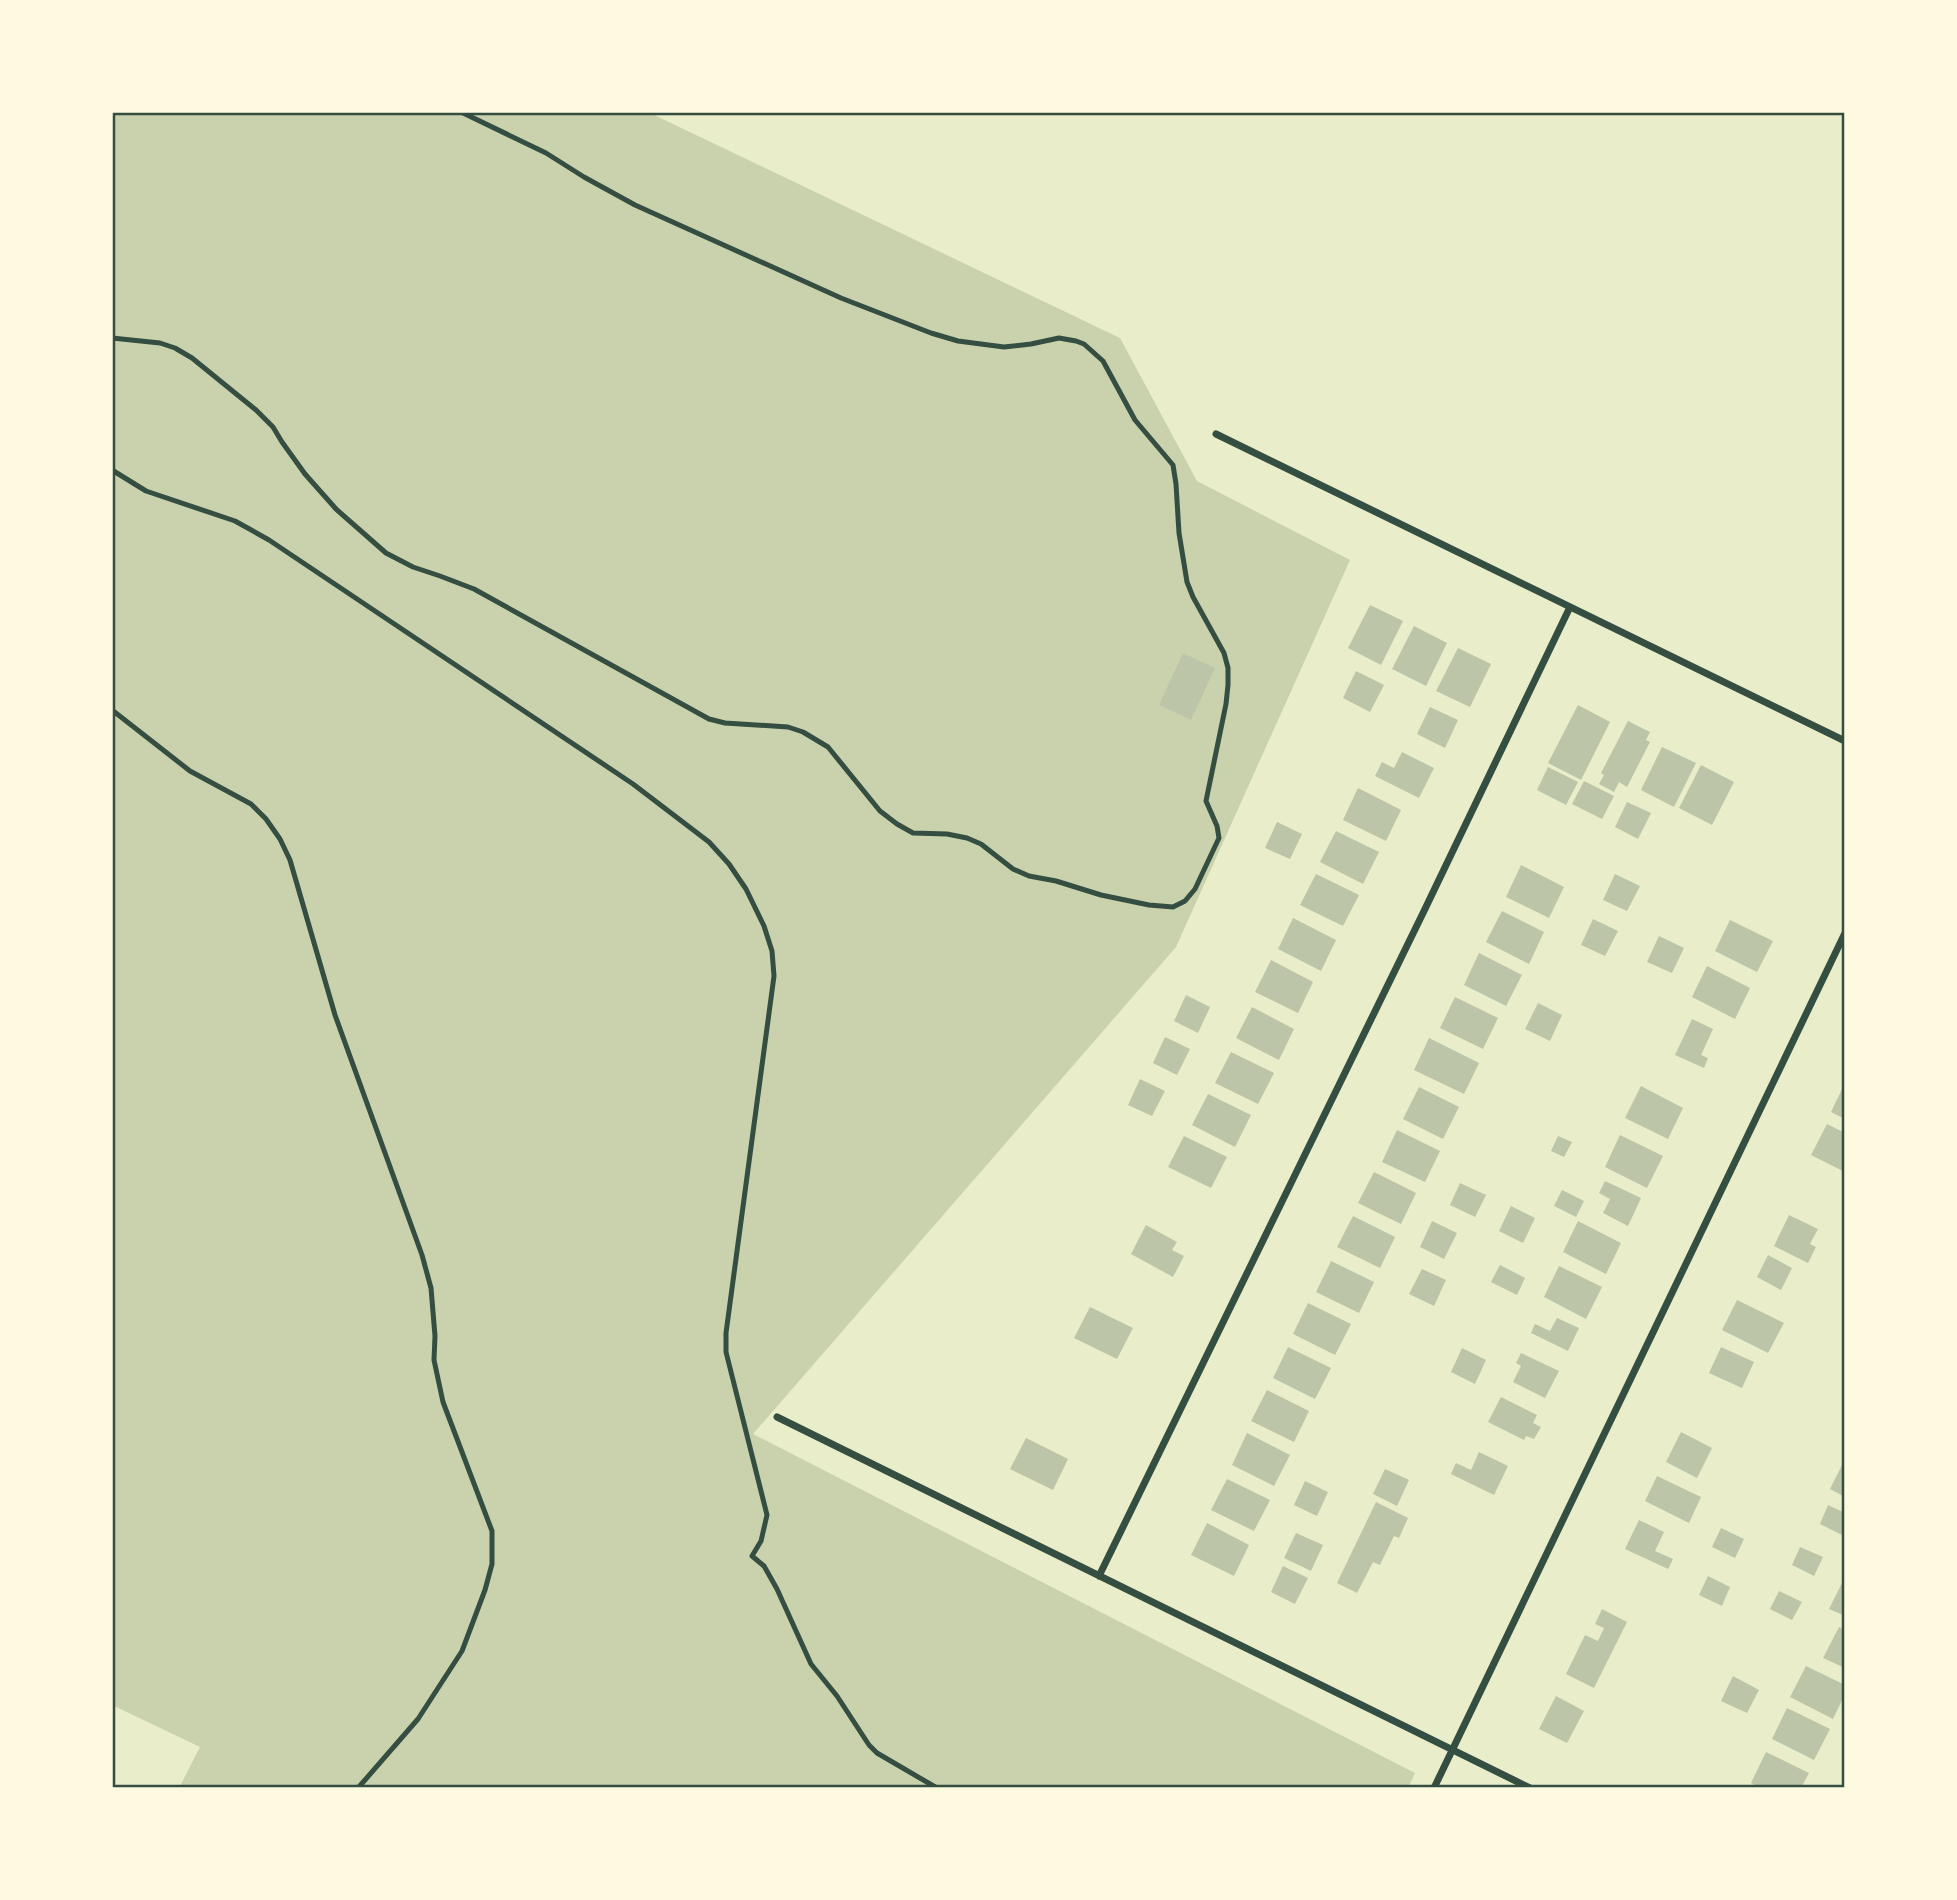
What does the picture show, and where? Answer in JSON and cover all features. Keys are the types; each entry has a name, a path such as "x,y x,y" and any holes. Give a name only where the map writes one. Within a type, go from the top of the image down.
{"street":[{"path":"1216,434 1845,741"},
{"path":"1099,1576 1570,607"},
{"path":"1434,1788 1845,933"},
{"path":"776,1417 1530,1788"}],"lane":[{"path":"112,338 160,343 176,348 192,358 274,427 305,474 336,509 386,553 413,567 474,589 709,719 725,723 788,727 803,732 828,747 880,811 905,829 913,833 947,834 967,838 981,844 1013,869 1029,876 1101,895 1173,907 1185,901 1195,889 1219,838 1206,801 1226,704 1228,668 1187,582 1173,466 1135,421 1103,361 1084,344 1076,341 1059,338 1004,347 958,341 905,323 841,298 635,205 535,147 461,112"},
{"path":"112,470 146,491 226,517 269,540 634,784 709,842 729,864 746,889 764,926 772,951 774,976 726,1333 726,1352 767,1515 761,1541 752,1556 764,1566 777,1589 811,1664 837,1696 869,1745 877,1753 937,1788"},
{"path":"112,710 190,771 251,804 281,839 290,860 339,1027 422,1255 432,1300 434,1360 443,1402 492,1531 492,1564 463,1651 418,1719 358,1788"}],"green space":[{"path":"112,112 648,112 1120,338 1197,481 1350,560 1176,947 753,1434 1415,1773 1408,1788 179,1788 200,1747 112,1705"}],"building":[{"path":"1370,605 1403,621 1381,665 1348,648"},
{"path":"1414,626 1447,643 1426,686 1392,669"},
{"path":"1458,648 1491,664 1470,707 1436,691"},
{"path":"1183,653 1215,668 1191,720 1159,705"},
{"path":"1356,671 1384,685 1370,712 1343,698"},
{"path":"1578,705 1610,722 1581,780 1548,763"},
{"path":"1430,707 1458,720 1445,748 1417,734"},
{"path":"1628,721 1650,732 1646,740 1650,742 1627,787 1619,782 1614,792 1599,784 1604,775 1601,773"},
{"path":"1662,747 1696,763 1674,807 1641,790"},
{"path":"1402,752 1434,768 1419,798 1375,776 1382,762 1394,768"},
{"path":"1701,765 1734,782 1712,825 1679,808"},
{"path":"1548,767 1578,782 1566,805 1537,790"},
{"path":"1584,781 1614,796 1602,819 1572,804"},
{"path":"1358,788 1401,810 1386,841 1343,820"},
{"path":"1627,802 1651,813 1638,839 1615,827"},
{"path":"1277,822 1302,834 1290,859 1265,848"},
{"path":"1336,831 1379,852 1363,884 1320,862"},
{"path":"1521,865 1564,887 1549,918 1506,897"},
{"path":"1316,874 1359,895 1343,926 1300,905"},
{"path":"1615,874 1640,886 1627,911 1603,900"},
{"path":"1502,911 1544,932 1529,964 1486,942"},
{"path":"1293,918 1336,940 1321,971 1278,949"},
{"path":"1593,919 1618,931 1605,956 1581,945"},
{"path":"1730,920 1773,941 1757,972 1715,951"},
{"path":"1659,936 1684,948 1672,973 1647,962"},
{"path":"1479,953 1522,975 1506,1006 1464,985"},
{"path":"1271,960 1313,982 1298,1013 1255,992"},
{"path":"1707,966 1750,988 1735,1019 1692,997"},
{"path":"1186,995 1210,1007 1198,1033 1174,1021"},
{"path":"1455,997 1498,1018 1483,1049 1440,1028"},
{"path":"1538,1003 1562,1015 1550,1041 1525,1029"},
{"path":"1252,1007 1294,1029 1279,1060 1236,1038"},
{"path":"1692,1019 1713,1029 1701,1055 1708,1058 1704,1068 1675,1055"},
{"path":"1165,1037 1190,1049 1177,1075 1153,1063"},
{"path":"1429,1038 1479,1063 1464,1094 1414,1070"},
{"path":"1231,1052 1274,1073 1258,1104 1215,1083"},
{"path":"1140,1079 1165,1091 1152,1116 1128,1105"},
{"path":"1845,1083 1845,1119 1831,1112"},
{"path":"1641,1086 1683,1108 1668,1139 1625,1118"},
{"path":"1419,1087 1459,1107 1443,1139 1403,1119"},
{"path":"1208,1094 1251,1115 1235,1147 1192,1125"},
{"path":"1827,1124 1845,1133 1845,1172 1811,1155"},
{"path":"1397,1130 1440,1151 1425,1182 1382,1162"},
{"path":"1620,1135 1663,1156 1647,1188 1605,1167"},
{"path":"1184,1136 1227,1157 1211,1188 1168,1167"},
{"path":"1558,1136 1572,1142 1564,1157 1551,1151"},
{"path":"1374,1172 1416,1193 1401,1224 1358,1203"},
{"path":"1605,1181 1641,1198 1628,1226 1603,1213 1610,1199 1599,1193"},
{"path":"1460,1183 1486,1195 1475,1217 1450,1205"},
{"path":"1562,1190 1584,1201 1576,1217 1554,1206"},
{"path":"1511,1206 1535,1218 1523,1243 1499,1231"},
{"path":"1789,1215 1818,1229 1810,1244 1816,1247 1808,1263 1774,1246"},
{"path":"1353,1216 1395,1237 1380,1268 1337,1247"},
{"path":"1432,1221 1457,1233 1444,1259 1420,1247"},
{"path":"1578,1221 1621,1243 1606,1274 1563,1252"},
{"path":"1146,1225 1177,1242 1172,1250 1184,1256 1173,1277 1131,1254"},
{"path":"1768,1255 1792,1268 1781,1290 1757,1277"},
{"path":"1331,1261 1374,1282 1359,1313 1316,1292"},
{"path":"1500,1265 1525,1278 1517,1295 1491,1282"},
{"path":"1559,1266 1602,1287 1586,1319 1544,1297"},
{"path":"1422,1269 1446,1280 1434,1306 1409,1294"},
{"path":"1737,1300 1784,1323 1768,1353 1722,1330"},
{"path":"1308,1303 1351,1324 1335,1355 1293,1334"},
{"path":"1090,1307 1133,1328 1117,1359 1074,1338"},
{"path":"1557,1318 1579,1328 1568,1351 1531,1333 1535,1324 1550,1331"},
{"path":"1288,1347 1331,1368 1315,1399 1273,1378"},
{"path":"1721,1347 1754,1362 1742,1388 1709,1373"},
{"path":"1462,1348 1486,1360 1475,1384 1451,1372"},
{"path":"1521,1353 1559,1371 1545,1398 1513,1382 1521,1366 1516,1363"},
{"path":"1267,1390 1309,1411 1294,1442 1251,1421"},
{"path":"1501,1397 1537,1415 1533,1423 1541,1427 1534,1439 1526,1436 1524,1440 1488,1422"},
{"path":"1681,1432 1712,1448 1697,1478 1666,1462"},
{"path":"1247,1433 1290,1455 1274,1486 1232,1465"},
{"path":"1026,1438 1068,1459 1053,1490 1010,1469"},
{"path":"1479,1452 1508,1466 1494,1495 1451,1474 1456,1463 1471,1470"},
{"path":"1845,1459 1845,1497 1830,1489"},
{"path":"1385,1469 1409,1480 1397,1506 1373,1494"},
{"path":"1657,1476 1701,1497 1689,1523 1645,1501"},
{"path":"1227,1479 1270,1500 1254,1531 1211,1510"},
{"path":"1305,1481 1328,1492 1317,1516 1294,1505"},
{"path":"1376,1502 1408,1518 1399,1538 1394,1536 1380,1565 1373,1562 1357,1593 1337,1583"},
{"path":"1828,1505 1845,1513 1845,1529 1842,1535 1820,1524"},
{"path":"1639,1520 1664,1532 1655,1551 1673,1559 1668,1569 1625,1549"},
{"path":"1207,1523 1249,1545 1234,1576 1191,1555"},
{"path":"1721,1528 1744,1539 1735,1558 1712,1547"},
{"path":"1296,1533 1323,1545 1311,1571 1284,1558"},
{"path":"1800,1547 1823,1557 1814,1576 1792,1565"},
{"path":"1283,1566 1308,1578 1295,1604 1271,1592"},
{"path":"1708,1576 1730,1587 1722,1606 1699,1595"},
{"path":"1843,1581 1845,1582 1845,1616 1829,1609"},
{"path":"1779,1591 1802,1602 1792,1620 1770,1609"},
{"path":"1602,1609 1627,1622 1594,1688 1566,1674 1585,1635 1598,1641 1604,1628 1595,1624"},
{"path":"1839,1627 1845,1630 1845,1668 1823,1658"},
{"path":"1806,1666 1845,1685 1845,1694 1833,1719 1790,1697"},
{"path":"1733,1676 1759,1690 1747,1713 1721,1701"},
{"path":"1556,1696 1584,1711 1567,1743 1539,1729"},
{"path":"1787,1708 1830,1729 1814,1760 1772,1739"},
{"path":"1766,1752 1809,1773 1801,1788 1760,1788 1751,1783"}]}
